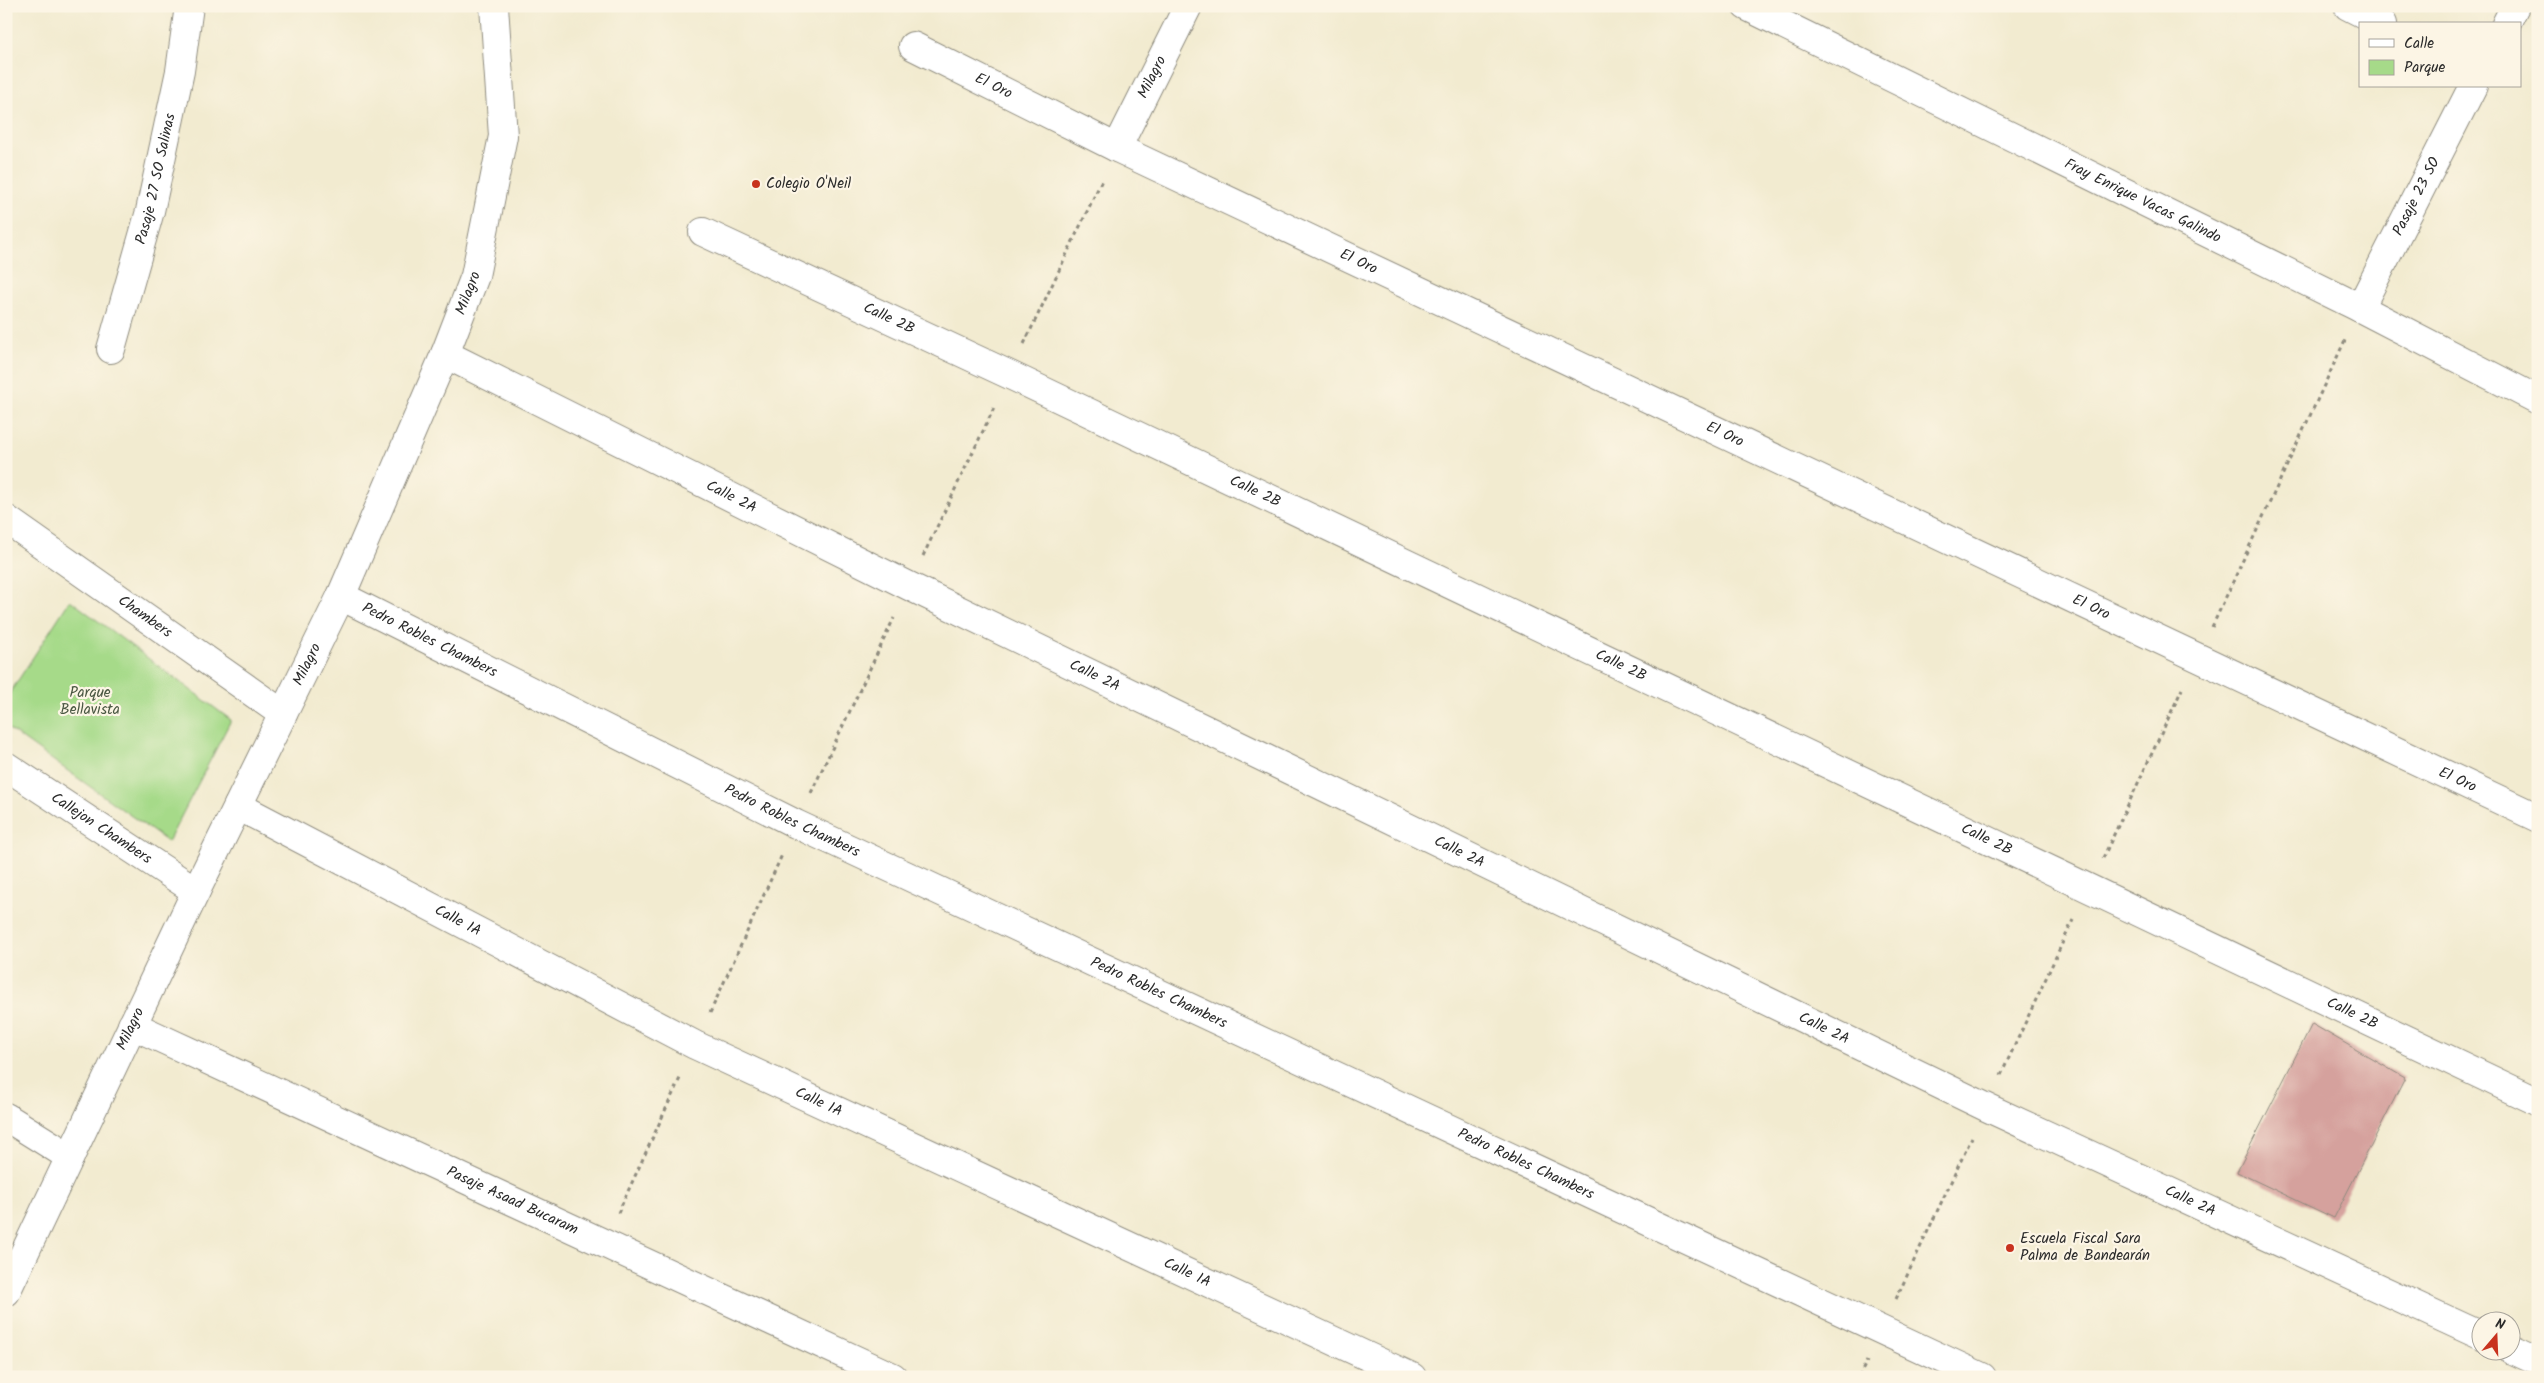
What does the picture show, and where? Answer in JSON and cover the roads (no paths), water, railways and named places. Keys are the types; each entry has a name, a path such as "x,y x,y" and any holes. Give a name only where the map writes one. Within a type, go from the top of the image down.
{"street":[{"name":"Pasaje 27 SO Salinas","path":"111,349 150,211 180,71 189,6"},
{"name":"Milagro","path":"6,1292 196,891 341,596 445,354 475,276 503,136 494,6"},
{"name":"Milagro","path":"1117,148 1188,6"},
{"name":"Fray Enrique Vacas Galindo","path":"1746,6 2360,308 2538,400"},
{"path":"2348,6 2379,22"},
{"path":"2507,22 2515,6"},
{"name":"El Oro","path":"914,46 1117,148 2538,818"},
{"name":"Pasaje 23 SO","path":"2360,308 2472,88"},
{"name":"Calle 2B","path":"703,232 1010,375 2538,1102"},
{"name":"Calle 2A","path":"445,354 909,586 1986,1107 2472,1331"},
{"name":"Chambers","path":"6,519 283,714"},
{"name":"Pedro Robles Chambers","path":"341,596 796,824 1982,1377"},
{"name":"Callejon Chambers","path":"6,766 196,891"},
{"name":"Calle 1A","path":"238,806 695,1045 1412,1377"},
{"name":"Pasaje Asaad Bucaram","path":"132,1026 893,1377"},
{"path":"6,1116 70,1158"},
{"path":"2522,1355 2538,1362"}],"place":[{"name":"Colegio O'Neil","path":"756,184"},
{"name":"Escuela Fiscal Sara Palma de Bandearán","path":"2010,1248"}],"park label":[{"name":"Parque Bellavista","path":"90,702"}]}
